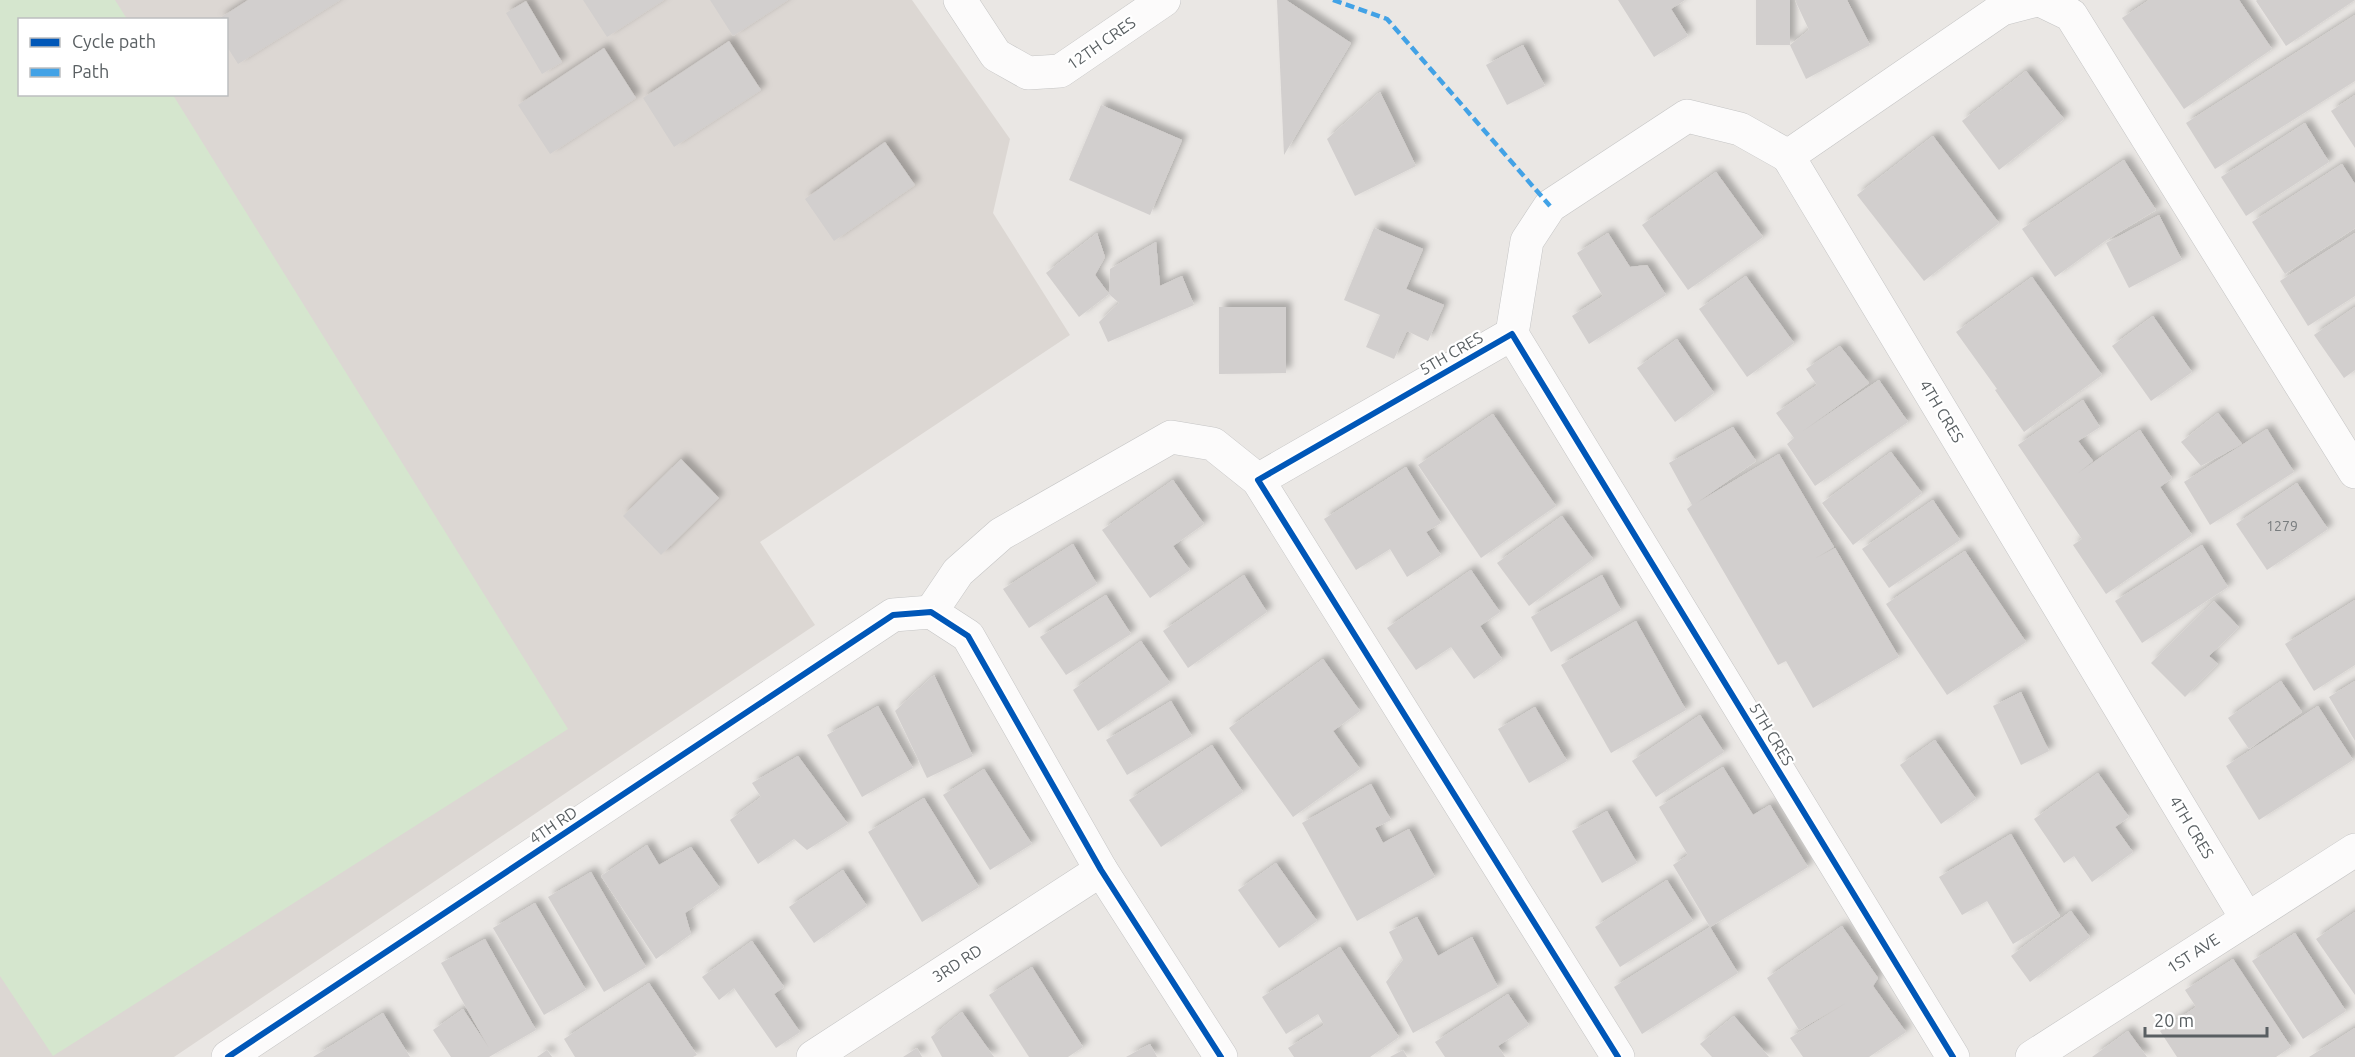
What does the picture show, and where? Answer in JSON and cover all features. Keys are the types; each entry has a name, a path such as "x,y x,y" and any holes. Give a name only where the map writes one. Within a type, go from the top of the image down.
{"street":[{"name":"12TH CRES","path":"960,0 996,55 1028,73 1060,71 1164,0"},
{"path":"1512,334 1527,241 1550,206 1687,116 1740,129 1788,156 2002,9 2039,0 2071,15 2355,472"},
{"name":"4TH CRES","path":"1788,156 2247,918"},
{"name":"5TH CRES","path":"1258,480 1512,334 1953,1057"},
{"path":"1221,1057 1101,870 968,636 931,612 958,572 1001,534 1171,437 1213,444 1258,480 1617,1057"},
{"name":"4TH RD","path":"228,1057 892,615 931,612"},
{"name":"1ST AVE","path":"2032,1057 2355,850"},
{"name":"3RD RD","path":"813,1057 1101,870"}],"shaded area":[{"path":"0,0 912,0 1010,139 993,213 1070,335 760,542 815,625 174,1057 0,1057"}],"green space":[{"path":"0,0 115,0 126,18 18,18 18,96 174,96 568,729 53,1056 0,976"}],"building":[{"path":"248,0 340,0 238,64 228,48 228,18 220,18"},
{"path":"583,0 664,0 607,37"},
{"path":"710,0 788,0 733,36"},
{"path":"1277,0 1286,0 1351,43 1284,155"},
{"path":"1618,0 1685,0 1671,9 1688,36 1654,57"},
{"path":"1756,0 1790,0 1790,45 1756,45"},
{"path":"1795,0 1847,0 1870,45 1806,79 1790,45 1809,30"},
{"path":"2149,0 2239,0 2272,49 2184,109 2122,18"},
{"path":"2257,0 2355,0 2286,46"},
{"path":"526,1 562,62 542,74 506,13"},
{"path":"2355,15 2355,81 2215,169 2186,123"},
{"path":"729,41 761,90 674,147 643,98"},
{"path":"1523,45 1545,86 1507,105 1486,65"},
{"path":"604,48 636,98 550,154 518,105"},
{"path":"2026,71 2064,119 1999,170 1962,121"},
{"path":"1380,92 1416,166 1355,196 1327,139"},
{"path":"2355,95 2355,148 2331,111"},
{"path":"1101,105 1182,140 1150,215 1069,180"},
{"path":"2305,123 2329,162 2246,216 2221,177"},
{"path":"1933,136 1999,223 1924,281 1857,195"},
{"path":"885,142 915,185 834,241 805,199"},
{"path":"2124,160 2156,210 2105,241 2055,277 2022,229"},
{"path":"2342,164 2355,184 2355,228 2285,274 2252,222"},
{"path":"1716,172 1763,237 1688,290 1642,225"},
{"path":"2159,215 2182,260 2129,288 2106,243"},
{"path":"1374,228 1423,249 1406,289 1444,305 1428,341 1407,331 1394,359 1366,347 1380,315 1344,300"},
{"path":"1097,233 1105,257 1095,275 1109,294 1079,317 1046,273"},
{"path":"1608,233 1630,267 1647,265 1666,295 1589,344 1572,316 1603,296 1577,253"},
{"path":"2355,233 2355,296 2308,326 2280,281"},
{"path":"1156,242 1160,286 1182,276 1194,305 1108,342 1099,322 1119,303 1109,294 1110,269"},
{"path":"1746,276 1794,343 1747,377 1699,309"},
{"path":"2032,277 2102,375 2024,432 1995,390 1997,389 1956,332"},
{"path":"1219,307 1286,307 1286,373 1219,374"},
{"path":"2355,307 2355,370 2344,378 2314,335"},
{"path":"2153,316 2192,372 2151,401 2112,346"},
{"path":"1677,339 1714,393 1675,422 1637,368"},
{"path":"1840,346 1869,383 1803,431 1879,380 1908,422 1815,486 1787,444 1794,438 1776,413 1817,385 1806,369"},
{"path":"2083,400 2100,427 2078,441 2093,461 2078,473 2140,430 2172,478 2160,487 2192,535 2106,594 2073,545 2082,539 2018,445"},
{"path":"2218,413 2242,444 2201,466 2181,442"},
{"path":"1493,414 1556,506 1481,558 1418,465"},
{"path":"1733,427 1756,461 1695,504 1779,454 1834,547 1816,558 1835,548 1899,657 1813,708 1786,661 1778,665 1687,509 1692,505 1669,463"},
{"path":"2267,429 2294,472 2210,525 2184,482"},
{"path":"1891,452 1922,493 1853,545 1822,503"},
{"path":"681,459 719,498 661,555 623,516"},
{"path":"1406,467 1441,523 1426,532 1441,555 1407,577 1390,549 1356,570 1324,519"},
{"path":"1173,480 1204,524 1173,546 1190,570 1150,598 1102,530"},
{"path":"2297,483 2328,529 2267,570 2236,524"},
{"path":"1933,500 1960,540 1889,588 1862,549"},
{"path":"1562,516 1593,559 1529,606 1497,563"},
{"path":"1073,544 1097,584 1029,628 1003,589"},
{"path":"2202,545 2228,587 2142,643 2115,601"},
{"path":"1965,551 2026,642 1947,695 1886,604"},
{"path":"1471,570 1500,612 1480,626 1502,659 1474,679 1451,647 1416,670 1387,628"},
{"path":"1244,575 1267,612 1188,668 1163,631"},
{"path":"1602,575 1621,610 1551,652 1531,617"},
{"path":"1106,595 1131,634 1066,675 1040,637"},
{"path":"2355,600 2355,665 2314,691 2285,644"},
{"path":"2214,601 2239,627 2209,656 2218,664 2185,697 2151,663"},
{"path":"1636,621 1686,710 1611,753 1561,665"},
{"path":"1141,641 1170,683 1098,731 1073,690"},
{"path":"1323,659 1360,711 1333,731 1360,769 1293,817 1229,728"},
{"path":"934,675 973,756 927,778 895,711"},
{"path":"2281,681 2302,712 2249,749 2228,718"},
{"path":"2355,681 2355,741 2329,697"},
{"path":"2021,692 2049,751 2021,765 1993,706"},
{"path":"1171,701 1192,736 1127,775 1106,740"},
{"path":"878,706 913,768 862,797 827,735"},
{"path":"2318,706 2353,760 2259,820 2226,766"},
{"path":"1535,707 1567,761 1529,783 1498,729"},
{"path":"1700,715 1724,752 1656,797 1632,761"},
{"path":"1935,740 1976,799 1941,824 1900,765"},
{"path":"1212,745 1243,792 1161,847 1129,800"},
{"path":"798,756 848,824 807,850 794,839 758,864 730,820 761,797 752,783"},
{"path":"1723,767 1753,815 1770,805 1808,867 1710,927 1673,865 1688,855 1659,807"},
{"path":"984,769 1032,844 990,870 943,795"},
{"path":"2098,773 2129,817 2115,827 2133,852 2092,882 2074,856 2064,863 2034,819"},
{"path":"1371,784 1391,820 1375,828 1383,843 1409,829 1435,877 1357,921 1302,823"},
{"path":"924,798 979,887 922,922 868,832"},
{"path":"1607,811 1637,863 1602,883 1572,831"},
{"path":"2011,834 2060,916 2013,944 1987,901 1962,915 1939,877"},
{"path":"647,845 659,865 691,847 720,888 685,913 691,934 656,959 601,876"},
{"path":"1276,863 1317,921 1279,948 1238,890"},
{"path":"843,870 867,906 814,943 789,907"},
{"path":"591,872 646,967 604,992 548,897"},
{"path":"1667,880 1693,921 1620,967 1595,927"},
{"path":"535,903 586,990 544,1015 493,928"},
{"path":"2071,911 2090,937 2030,982 2011,956"},
{"path":"2355,912 2355,995 2316,939"},
{"path":"1417,917 1438,956 1472,937 1498,987 1413,1033 1386,982 1403,960 1389,932"},
{"path":"1842,926 1878,978 1873,986 1906,1032 1869,1057 1803,1057 1790,1038 1846,1003 1799,1030 1767,978"},
{"path":"1710,927 1738,973 1642,1034 1614,987"},
{"path":"2295,933 2346,1011 2303,1039 2252,961"},
{"path":"485,939 536,1030 489,1057 451,1057 433,1030 463,1009 489,1048 441,963"},
{"path":"752,941 784,987 774,994 800,1032 776,1048 734,988 719,1000 702,977"},
{"path":"1340,947 1399,1037 1370,1057 1294,1057 1288,1048 1324,1025 1318,1014 1286,1034 1262,997"},
{"path":"2233,959 2291,1047 2276,1057 2177,1057 2160,1031 2196,1007 2185,990"},
{"path":"1032,967 1083,1047 1068,1057 1029,1057 989,995"},
{"path":"649,983 697,1055 693,1057 575,1057 564,1039"},
{"path":"1508,994 1529,1025 1498,1046 1505,1057 1445,1057 1435,1042"},
{"path":"962,1012 994,1057 942,1057 931,1037"},
{"path":"383,1013 410,1057 313,1057 334,1044"},
{"path":"1734,1016 1769,1057 1712,1057 1700,1044"},
{"path":"2355,1028 2355,1057 2309,1057"},
{"path":"2128,1031 2147,1057 2092,1057"},
{"path":"1150,1044 1157,1057 1126,1057"},
{"path":"917,1048 922,1057 903,1057"},
{"path":"547,1050 552,1057 537,1057"},
{"path":"1403,1050 1407,1057 1390,1057"}],"marked path":[{"path":"1333,0 1387,19 1550,206"}],"cycle path":[{"path":"1618,1057 1258,480 1512,334 1953,1057"},
{"path":"228,1057 893,615 931,612 968,636 1101,870 1221,1057"}]}
